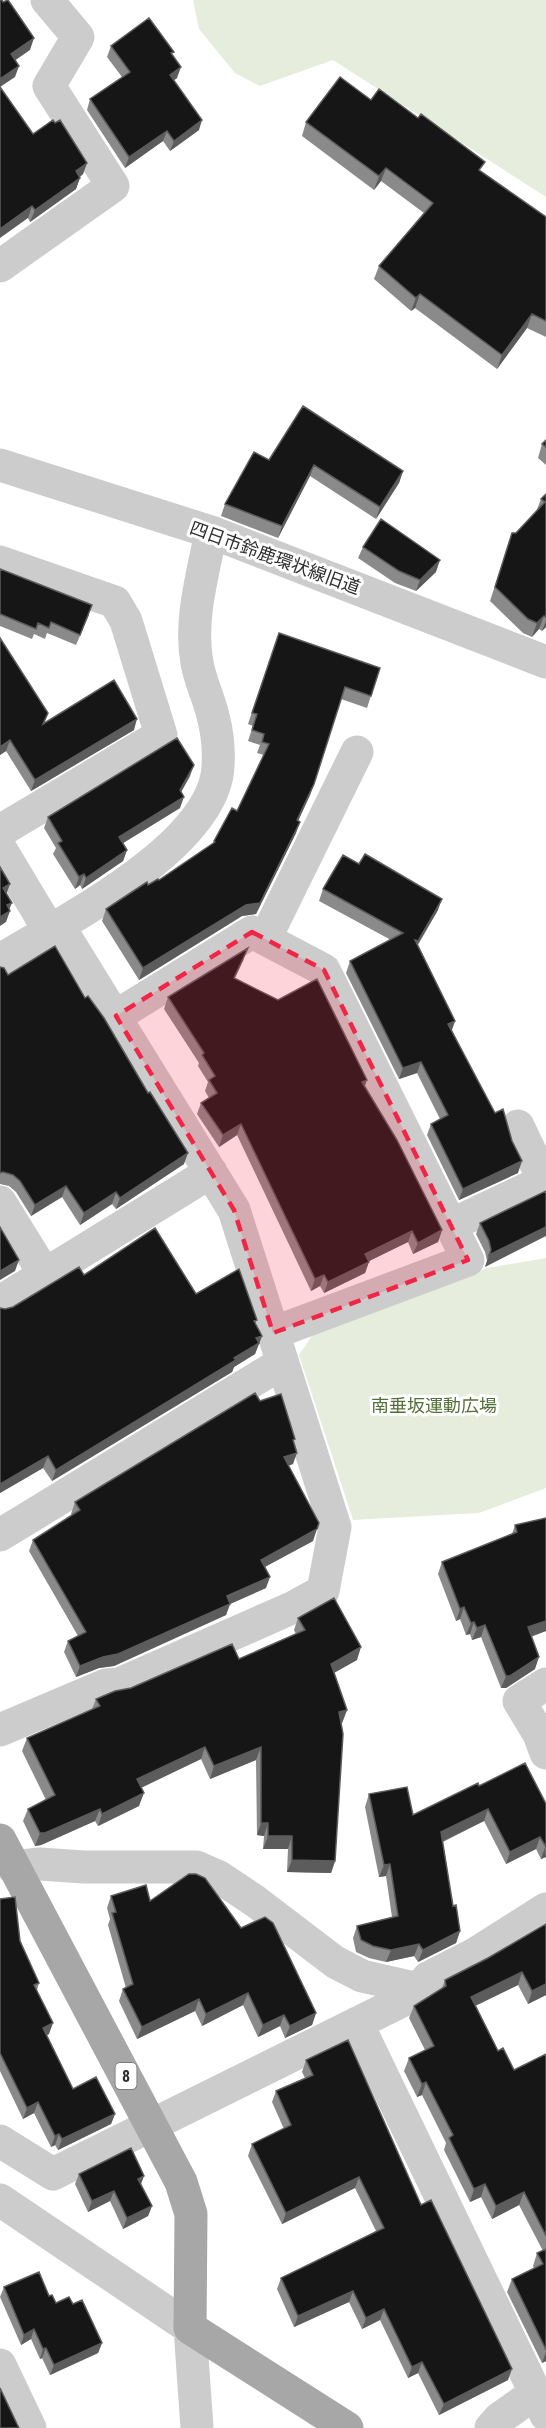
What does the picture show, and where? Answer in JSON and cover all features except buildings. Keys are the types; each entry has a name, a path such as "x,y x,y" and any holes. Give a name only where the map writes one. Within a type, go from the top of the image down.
{"main road":[{"name":"8","path":"6,1854 181,2182 191,2214 190,2328"},
{"path":"190,2328 347,2428"}],"street":[{"path":"0,266 113,186 49,86 78,37 47,0"},
{"name":"四日市鈴鹿環状線旧道","path":"0,465 211,532 546,662"},
{"path":"0,960 157,860 196,821 210,797 218,767 216,740 213,717 197,663 195,629 211,532"},
{"path":"0,562 115,602 126,621 161,735 0,831"},
{"path":"265,939 357,752"},
{"path":"0,848 116,1016 234,1210 335,1527 323,1591 294,1607 118,1684 106,1685 0,1730"},
{"path":"0,1535 277,1348 468,1260 324,970 252,932 116,1016"},
{"path":"451,1225 544,1181 518,1126"},
{"path":"0,1302 212,1172"},
{"path":"0,1202 45,1275"},
{"path":"546,1684 519,1701 539,1734 546,1753"},
{"path":"6,1854 40,1864 84,1867 196,1867 219,1877 255,1901 335,1962 362,1976 419,1989"},
{"path":"0,2140 53,2174 414,1995 428,1978 474,1954 546,1909"},
{"path":"357,2023 541,2404 500,2419 491,2428"},
{"path":"0,2200 190,2328 197,2428"},
{"path":"0,2365 30,2428"}],"highlighted area":[{"path":"252,932 324,970 468,1260 273,1333 234,1210 116,1016"}],"green space":[{"path":"193,0 546,0 546,197 333,60 260,86 235,73 199,29"},
{"name":"南垂坂運動広場","path":"546,1258 546,1488 479,1513 353,1520 299,1355 313,1334 487,1268"}]}
